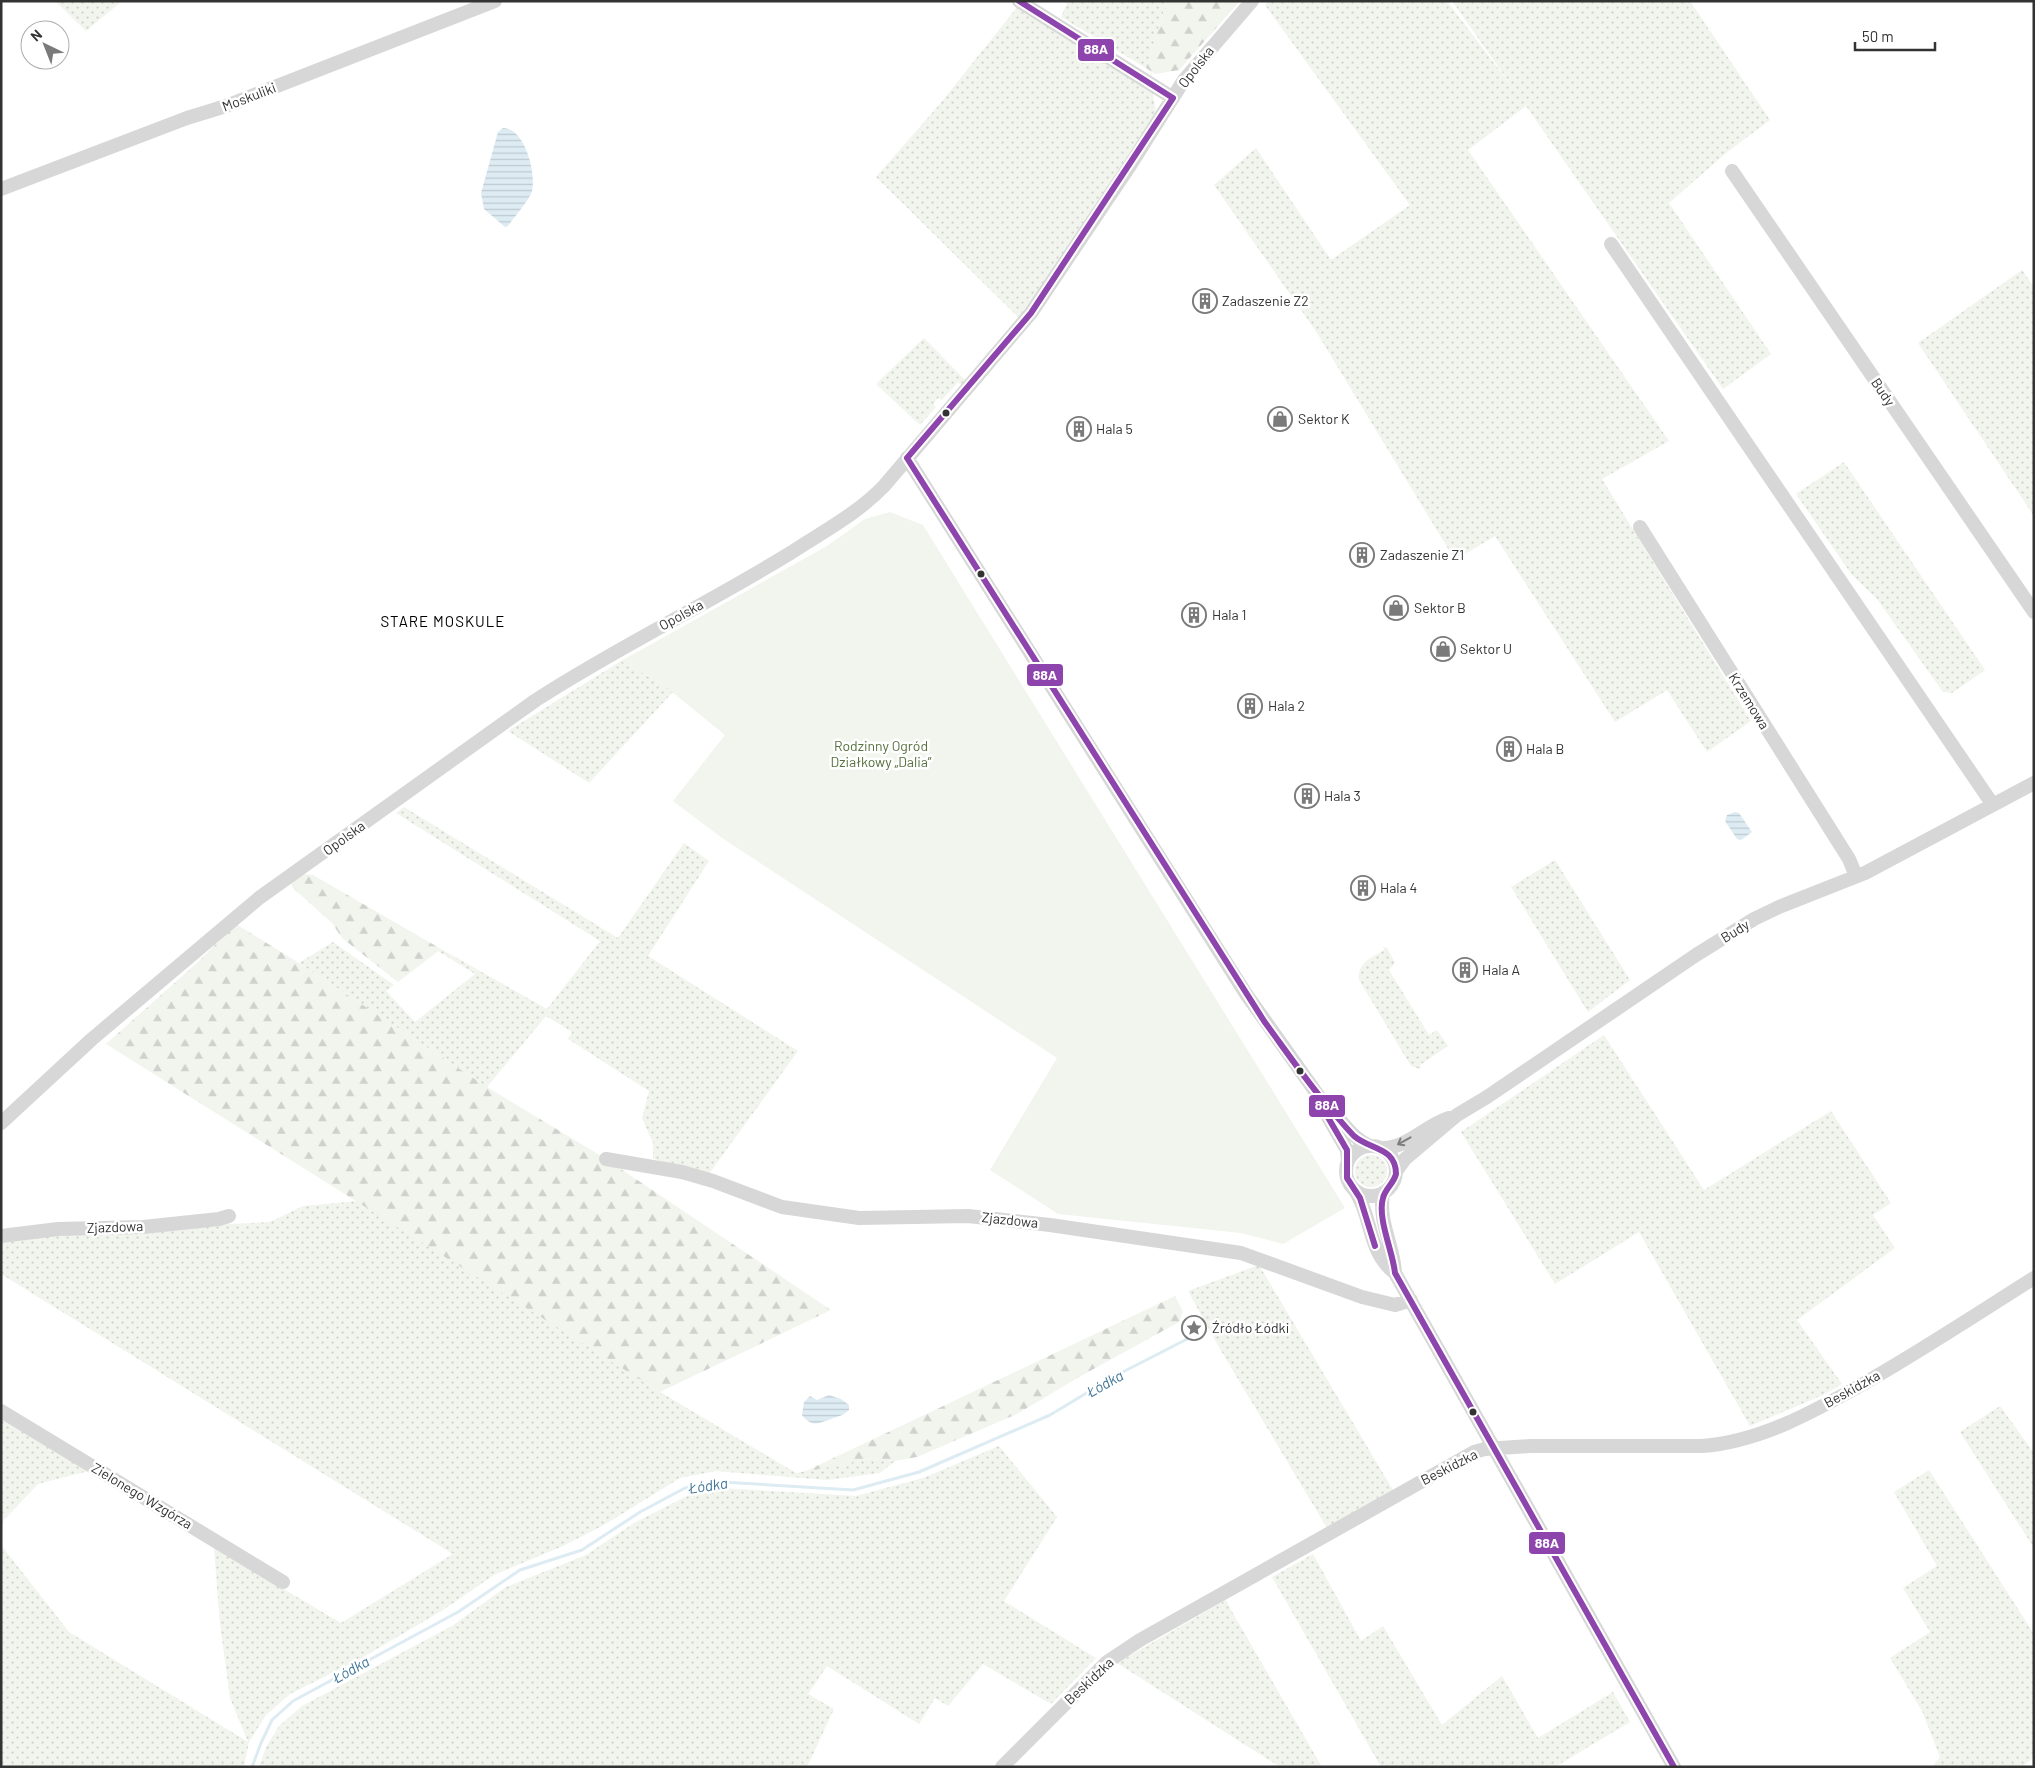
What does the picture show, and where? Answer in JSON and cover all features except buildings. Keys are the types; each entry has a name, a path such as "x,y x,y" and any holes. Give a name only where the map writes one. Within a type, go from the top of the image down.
{"street":[{"name":"Moskuliki","path":"1,189 187,118 234,103 495,1"},
{"path":"1019,1 1174,98"},
{"name":"Opolska","path":"1,1123 92,1039 259,898 582,670 765,568 861,509 884,486 1032,313 1193,68 1252,1"},
{"name":"Budy","path":"1732,171 2034,612"},
{"path":"1611,244 1993,805"},
{"path":"907,458 1246,994 1320,1098 1357,1138 1376,1147 1394,1160 1397,1170 1395,1181 1383,1194 1372,1197 1356,1192"},
{"name":"Krzemowa","path":"1640,527 1849,859 1856,876"},
{"name":"Budy","path":"1397,1170 1405,1159 1457,1115 1487,1097 1696,955 1754,919 1856,876 2034,783"},
{"path":"1320,1098 1325,1112 1347,1150 1347,1178 1364,1207 1368,1227 1378,1252 1385,1265 1396,1274 1411,1300 1674,1767"},
{"name":"Budy","path":"1376,1147 1396,1146 1440,1121 1457,1115"},
{"path":"1348,1161 1355,1152 1376,1147"},
{"name":"Zjazdowa","path":"606,1159 682,1172 782,1206 859,1218 978,1217 1050,1224 1240,1254 1373,1300 1395,1305 1411,1300"},
{"path":"1383,1194 1384,1226 1395,1261 1396,1274"},
{"name":"Zjazdowa","path":"1,1236 58,1229 143,1227 219,1219 229,1216"},
{"name":"Beskidzka","path":"1002,1767 1107,1662 1155,1630 1454,1462 1479,1450 1530,1446 1702,1446 1718,1445 1745,1439 1836,1399 1935,1342 2034,1278"},
{"name":"Zielonego Wzgórza","path":"1,1412 283,1582"}],"green space":[{"path":"55,1 122,1 86,31"},
{"path":"1068,1 1167,1 1146,68 1061,17"},
{"path":"1167,1 1240,1 1179,70 1155,74 1146,68"},
{"path":"1269,1 1447,1 1513,88 1452,1 1690,1 1770,120 1726,153 1669,203 1771,354 1723,389 1526,106 1468,150 1669,441 1602,479 1751,721 1707,752 1667,690 1615,722 1495,536 1455,560 1317,333 1214,185 1256,148 1331,260 1410,205 1265,5"},
{"path":"1018,6 1153,93 1156,113 1148,130 1020,319 876,177 939,105"},
{"path":"2022,270 2034,287 2034,516 1918,343"},
{"path":"924,338 966,381 962,386 958,382 942,400 938,398 933,404 936,407 920,425 876,384"},
{"path":"1844,462 1985,670 1952,693 1943,692 1877,599 1852,575 1796,494"},
{"name":"Rodzinny Ogród Działkowy „Dalia”","path":"890,512 923,525 1345,1208 1283,1244 1241,1233 1058,1214 990,1170 1057,1058 722,838 673,801 725,735 661,683 621,661 827,546 865,519"},
{"path":"621,661 661,683 673,692 589,783 508,731"},
{"path":"404,807 618,938 684,843 709,861 648,956 798,1051 709,1174 653,1159 653,1143 642,1118 649,1091 568,1039 572,1032 546,1016 487,1087 299,963 333,942 394,985 386,991 415,1022 475,974 438,951 441,949 547,1009 600,941 396,813"},
{"path":"1555,860 1630,980 1588,1012 1511,887"},
{"path":"301,874 313,875 441,949 398,982 342,938 332,923 293,888 290,882"},
{"path":"236,924 299,963 487,1087 606,1159 831,1310 660,1392 106,1044 198,962"},
{"path":"1383,947 1387,948 1395,963 1389,970 1429,1035 1437,1030 1448,1046 1420,1065 1420,1069 1411,1066 1359,980 1360,969 1366,962 1384,950"},
{"path":"1604,1035 1704,1190 1831,1111 1891,1203 1873,1215 1895,1248 1797,1320 1842,1384 1823,1395 1750,1426 1639,1232 1555,1284 1461,1132"},
{"path":"1371,1155 1383,1159 1387,1171 1383,1183 1371,1187 1359,1183 1355,1171 1359,1159"},
{"path":"359,1201 660,1392 796,1473 873,1458 895,1461 880,1473 827,1480 716,1471 680,1478 604,1525 563,1546 494,1575 443,1610 360,1659 290,1694 266,1715 249,1742 244,1767 1,1767 1,1545 69,1632 248,1742 230,1698 220,1624 214,1548 341,1623 453,1554 1,1274 1,1243 48,1234 270,1222 303,1206"},
{"path":"1259,1265 1393,1490 1327,1528 1220,1349 1188,1291"},
{"path":"1175,1296 1183,1312 1179,1322 1079,1377 1017,1414 917,1457 895,1461 873,1458 804,1472"},
{"path":"2000,1406 2034,1453 2034,1548 1960,1432"},
{"path":"1,1417 92,1470 38,1484 3,1521 1,1545"},
{"path":"999,1446 1057,1517 1004,1601 1096,1658 1051,1704 983,1664 948,1706 935,1698 919,1724 827,1666 808,1694 834,1709 808,1765 810,1767 259,1767 266,1747 279,1726 302,1706 452,1626 506,1587 586,1555 634,1523 687,1496 722,1488 856,1496 923,1478"},
{"path":"1929,1470 2034,1634 2034,1757 2022,1767 1932,1767 1940,1757 1922,1711 1890,1658 1930,1632 1903,1588 1937,1566 1894,1492"},
{"path":"1313,1554 1361,1641 1383,1626 1442,1725 1502,1676 1538,1738 1613,1692 1630,1722 1555,1767 1381,1767 1272,1577"},
{"path":"1226,1600 1322,1767 1280,1767 1117,1663"}],"shaded area":[{"path":"503,128 511,130 523,144 528,154 533,176 531,194 508,226 505,227 484,209 481,193 498,132"},
{"path":"1735,812 1739,813 1752,832 1741,840 1737,839 1725,821 1727,815"},
{"path":"829,1395 841,1399 849,1405 849,1410 845,1414 818,1423 812,1423 805,1419 802,1415 804,1402 810,1396 817,1400"}],"waterway":[{"name":"Łódka","path":"252,1767 272,1720 293,1701 458,1612 520,1570 582,1550 640,1512 685,1488 722,1482 853,1490 919,1472 1050,1415 1115,1376 1193,1336"}],"transit line":[{"name":"88A","path":"1019,1 1173,98"},
{"name":"88A","path":"907,458 1031,313 1173,98"},
{"name":"88A","path":"907,458 1264,1021 1331,1110 1351,1133 1360,1141 1381,1150 1392,1159 1396,1174 1384,1195 1382,1215 1395,1273 1674,1767"},
{"name":"88A","path":"1326,1114 1347,1150 1347,1178 1360,1198 1375,1246"}],"place":[{"name":"Zadaszenie Z2","path":"1205,301"},
{"name":"Sektor K","path":"1280,419"},
{"name":"Hala 5","path":"1079,429"},
{"name":"Zadaszenie Z1","path":"1362,555"},
{"name":"Sektor B","path":"1396,608"},
{"name":"Hala 1","path":"1194,615"},
{"name":"Sektor U","path":"1443,649"},
{"name":"Hala 2","path":"1250,706"},
{"name":"Hala B","path":"1509,749"},
{"name":"Hala 3","path":"1307,796"},
{"name":"Hala 4","path":"1363,888"},
{"name":"Hala A","path":"1465,970"},
{"name":"Źródło Łódki","path":"1194,1328"}],"district":[{"name":"STARE MOSKULE","path":"443,622"}]}
